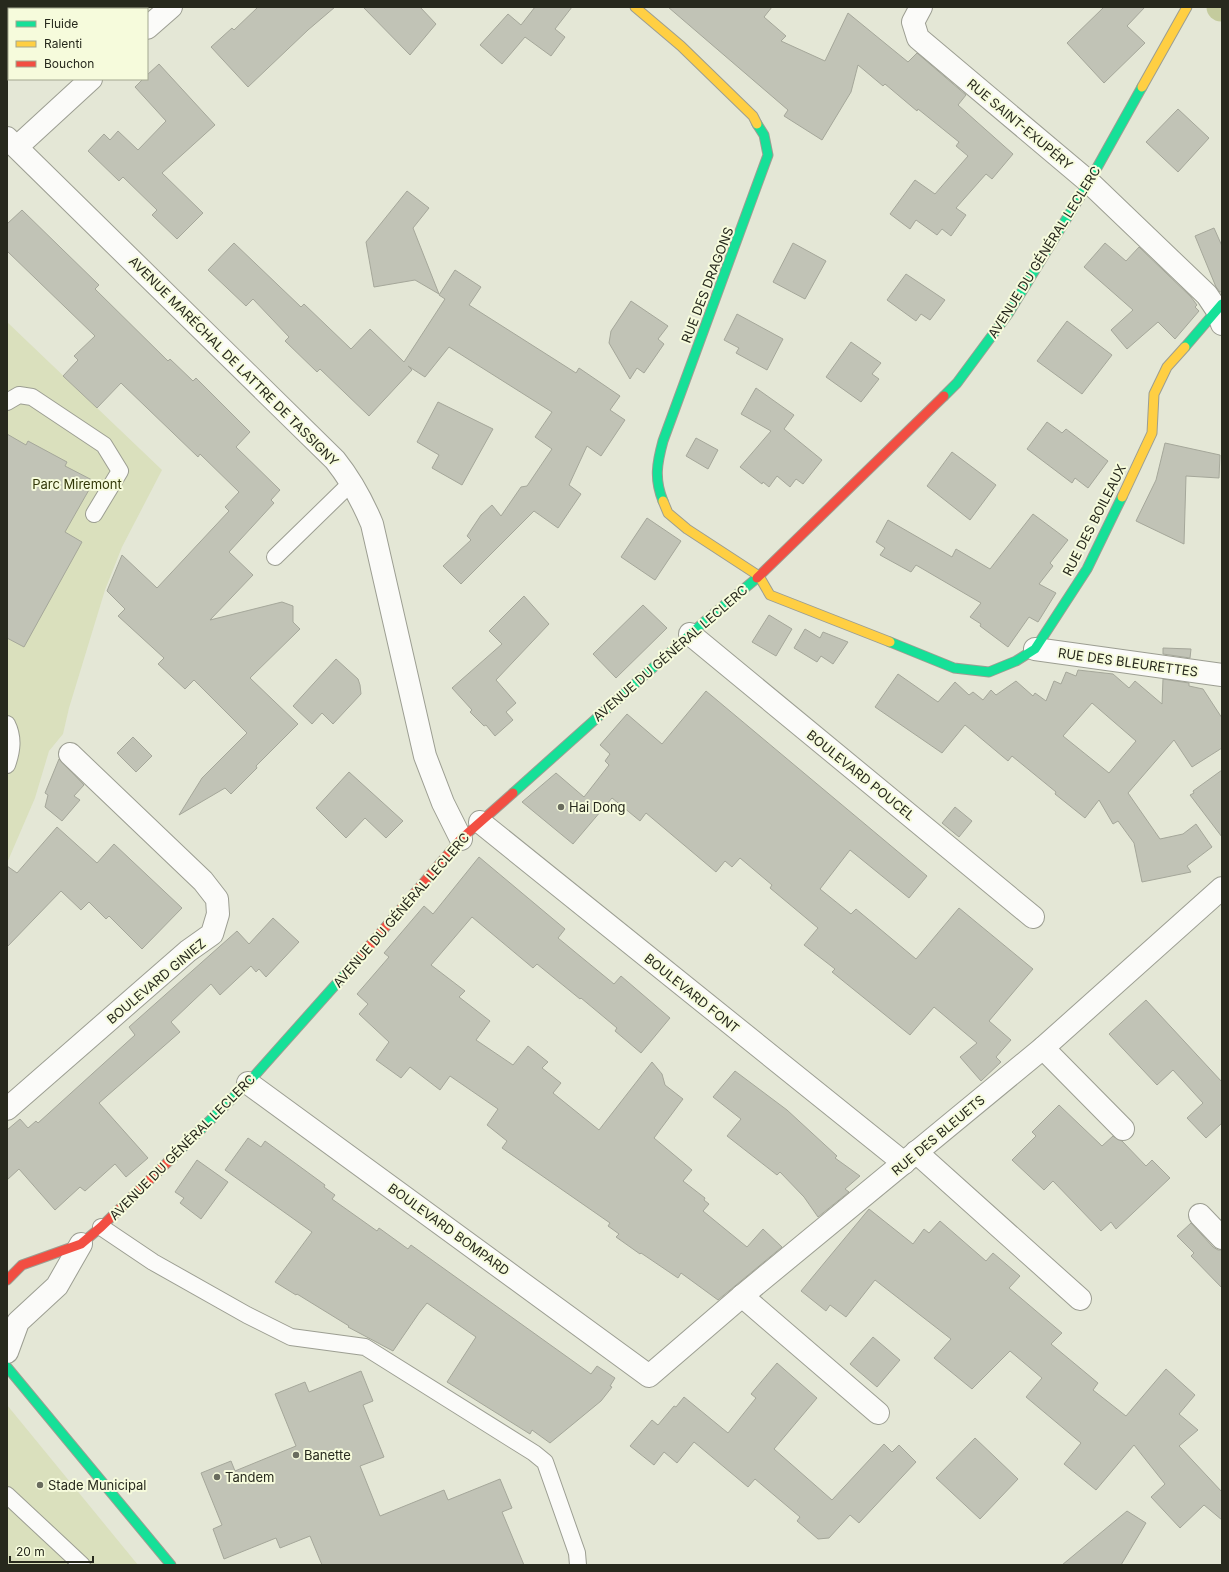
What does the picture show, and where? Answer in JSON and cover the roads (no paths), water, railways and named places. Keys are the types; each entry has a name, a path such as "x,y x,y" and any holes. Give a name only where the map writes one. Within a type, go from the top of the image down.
{"street":[{"path":"148,27 170,7"},
{"name":"RUE DES DRAGONS","path":"635,7 681,46 753,116 764,135 768,155 663,441 657,464 658,489 668,513 687,529 759,576"},
{"name":"RUE SAINT-EXUPÉRY","path":"921,7 913,22 918,38 1089,182 1207,295 1220,313"},
{"name":"AVENUE DU GÉNÉRAL LECLERC","path":"12,1271 80,1244 101,1227 248,1083 308,1017 461,839 690,634 759,576 957,383 1008,314 1089,182 1187,7"},
{"path":"12,142 91,80"},
{"name":"AVENUE MARÉCHAL DE LATTRE DE TASSIGNY","path":"12,142 336,460 352,482 363,502 372,524 425,756 443,803 461,839"},
{"name":"RUE DES BOILEAUX","path":"759,576 770,595 954,668 989,672 1035,650 1087,569 1130,481 1152,432 1154,394 1167,367 1220,313"},
{"name":"BOULEVARD POUCEL","path":"690,634 1033,917"},
{"name":"RUE DES BLEURETTES","path":"1035,650 1222,675"},
{"name":"BOULEVARD GINIEZ","path":"7,1109 188,951 212,934 218,914 217,899 203,881 70,754"},
{"name":"BOULEVARD FONT","path":"480,822 910,1158 1080,1299"},
{"name":"RUE DES BLEUETS","path":"649,1376 742,1296 1043,1048 1222,888"},
{"path":"1043,1048 1122,1129"},
{"name":"BOULEVARD BOMPARD","path":"248,1083 649,1376"},
{"path":"1200,1215 1222,1238"},
{"name":"AVENUE DU GÉNÉRAL LECLERC","path":"7,1352 13,1323 57,1286 80,1244"},
{"path":"742,1296 878,1413"},
{"path":"7,1366 171,1565"}],"lane":[{"path":"7,402 19,396 32,396 104,445 120,471 94,514"},
{"path":"275,557 352,482"},
{"path":"7,724 11,732 12,751 7,765"},
{"path":"101,1227 153,1262 247,1315 291,1337 365,1347 534,1453 545,1462 577,1553 578,1565"},
{"path":"7,1495 82,1565"}],"place":[{"name":"Hai Dong","path":"561,807"},
{"name":"Banette","path":"296,1455"},
{"name":"Tandem","path":"217,1477"},
{"name":"Stade Municipal","path":"40,1485"}],"park label":[{"name":"Parc Miremont","path":"77,484"}]}
